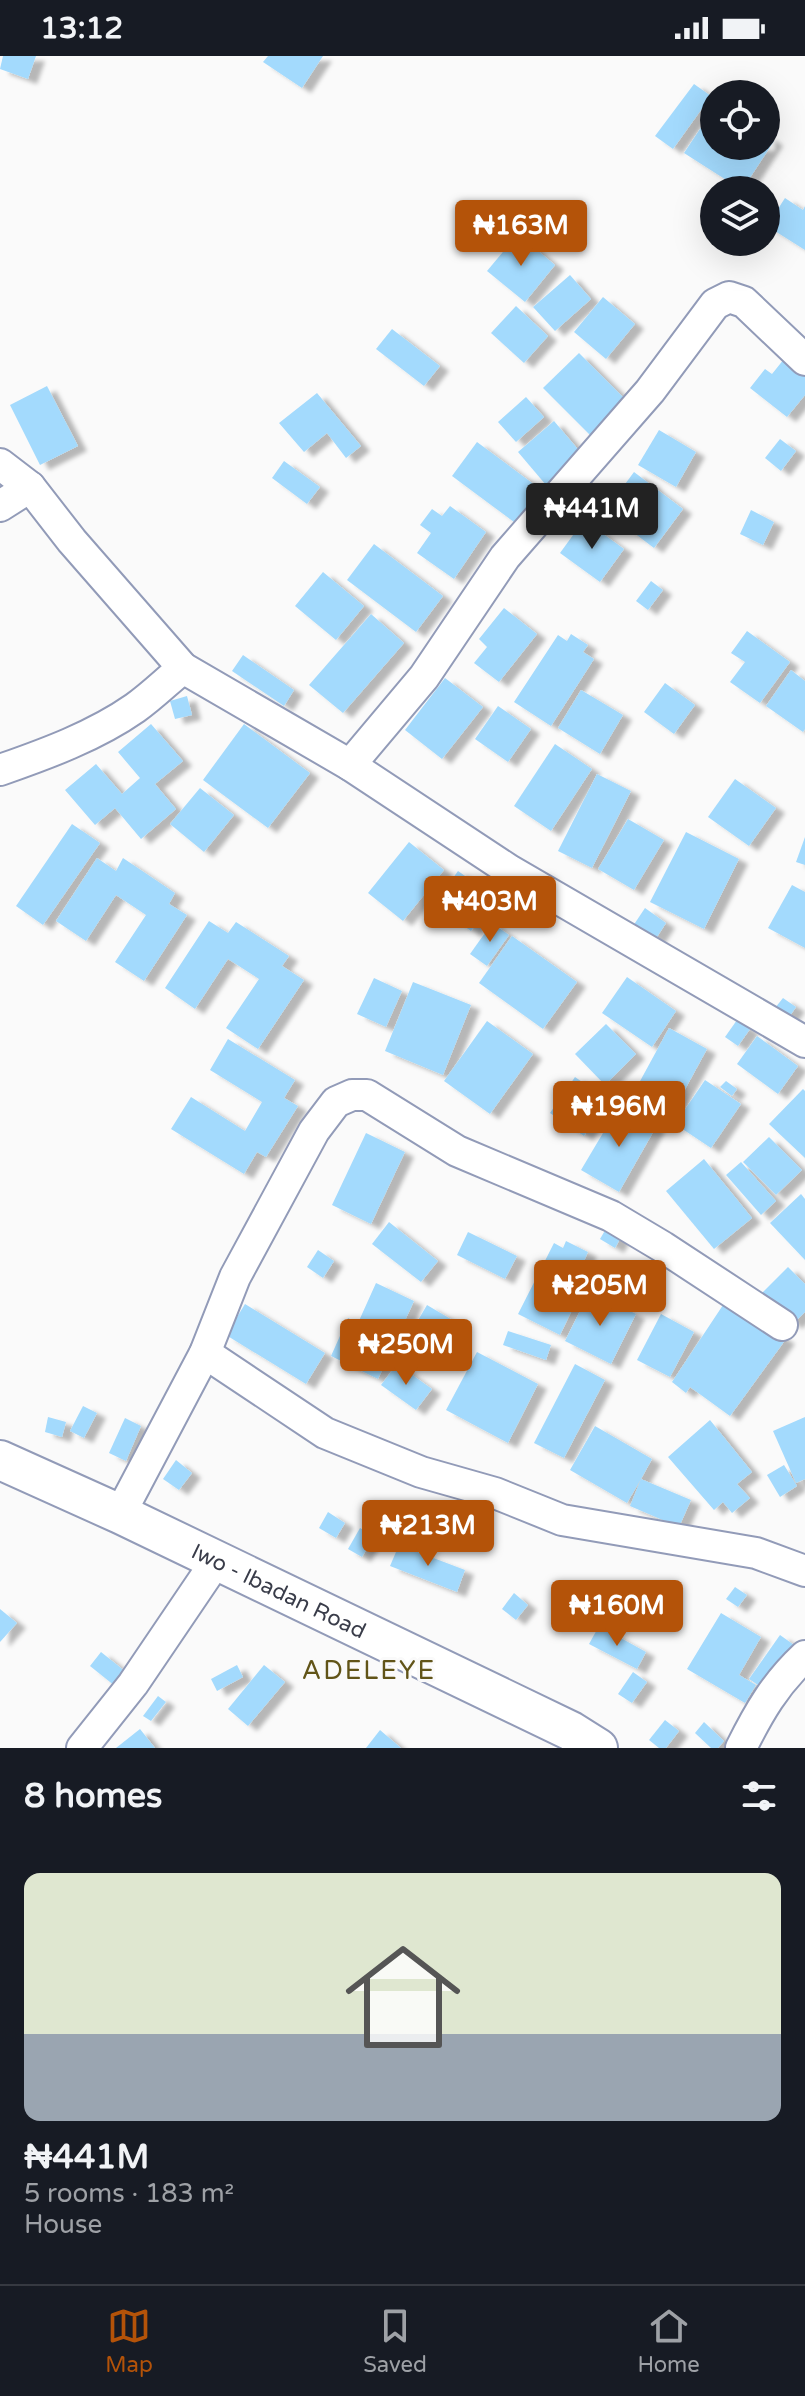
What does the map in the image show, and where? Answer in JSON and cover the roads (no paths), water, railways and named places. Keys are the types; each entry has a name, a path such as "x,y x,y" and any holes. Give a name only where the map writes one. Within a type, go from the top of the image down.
{"main road":[{"name":"Iwo - Ibadan Road","path":"0,1460 217,1560 573,1742"}],"street":[{"path":"350,765 424,677 505,557 650,391 715,304 729,297 744,302 805,360"},
{"path":"0,464 30,487 72,541 183,668 350,765 509,870 805,1042"},
{"path":"0,506 30,487"},
{"path":"0,770 97,730 135,708 183,668"},
{"path":"120,1514 205,1353 235,1277 314,1131 336,1102 352,1095 367,1095 457,1151 611,1216 782,1325"},
{"path":"205,1353 325,1433 421,1472 495,1493 562,1520 756,1553 805,1571"},
{"path":"82,1748 133,1684 217,1560"},
{"path":"741,1748 762,1706 805,1656"}],"district":[{"name":"ADELEYE","path":"369,1670"}]}
